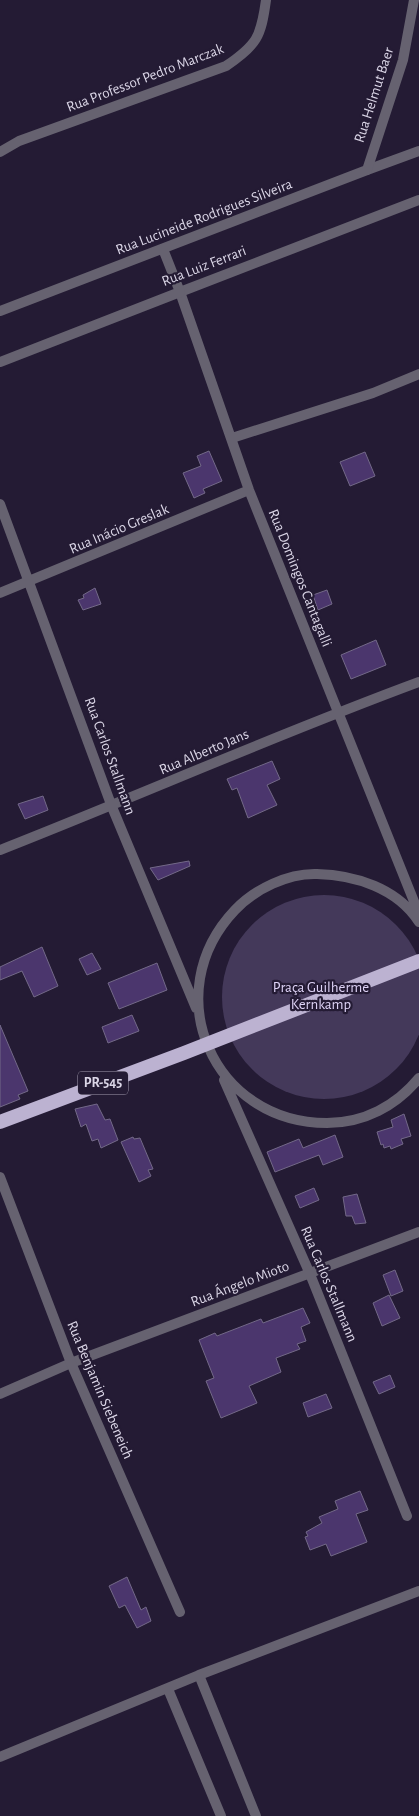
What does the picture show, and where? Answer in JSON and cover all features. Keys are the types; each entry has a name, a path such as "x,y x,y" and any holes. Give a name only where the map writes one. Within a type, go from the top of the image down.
{"highway":[{"name":"PR-545","path":"0,1122 206,1045 419,961"}],"street":[{"name":"Rua Professor Pedro Marczak","path":"0,152 19,141 226,66 247,52 262,30 266,0"},
{"name":"Rua Helmut Baer","path":"368,170 403,60 414,0"},
{"name":"Rua Lucineide Rodrigues Silveira","path":"0,311 419,151"},
{"name":"Rua Luiz Ferrari","path":"0,362 419,200"},
{"name":"Rua Domingos Cantagalli","path":"163,248 249,490 419,914"},
{"path":"232,438 372,393 419,374"},
{"name":"Rua Inácio Greslak","path":"0,593 31,582 249,490"},
{"name":"Rua Carlos Stallmann","path":"0,504 31,582 112,806 199,1016"},
{"name":"Rua Alberto Jans","path":"0,850 112,806 337,712 419,682"},
{"path":"419,922 398,900 371,884 344,876 314,874 290,878 267,886 242,902 224,921 210,944 201,969 198,996 199,1016 206,1045 218,1066 231,1083 253,1102 279,1116 305,1123 342,1123 360,1119 395,1101 419,1078"},
{"name":"Rua Carlos Stallmann","path":"218,1066 310,1274 407,1516"},
{"name":"Rua Benjamin Siebeneich","path":"0,1177 71,1364 180,1612"},
{"name":"Rua Ángelo Mioto","path":"0,1394 71,1364 419,1232"},
{"path":"0,1757 199,1675 419,1591"},
{"path":"199,1675 256,1816"},
{"path":"168,1688 222,1816"}],"green space":[{"name":"Praça Guilherme Kernkamp","path":"314,895 334,895 363,902 389,918 403,932 419,958 425,977 425,1017 419,1036 403,1062 389,1076 363,1092 354,1095 334,1099 314,1099 285,1092 259,1076 245,1062 229,1036 226,1027 222,1007 222,987 229,958 245,932 259,918 285,902 294,899"}],"building":[{"path":"209,451 222,481 203,489 205,493 194,498 183,473 201,466 197,456"},
{"path":"365,452 375,476 350,486 340,462"},
{"path":"95,588 101,604 83,610 78,600 84,598 83,595"},
{"path":"327,590 332,604 318,610 313,595"},
{"path":"376,640 386,665 351,679 341,655"},
{"path":"272,761 280,779 267,785 277,805 248,818 237,788 232,790 227,779"},
{"path":"43,796 48,810 25,819 18,804"},
{"path":"189,861 190,866 158,880 150,868"},
{"path":"42,947 58,986 34,997 22,971 0,980 0,967"},
{"path":"92,953 101,969 87,975 79,959"},
{"path":"157,963 167,990 119,1009 108,983"},
{"path":"132,1015 139,1031 108,1043 102,1027"},
{"path":"0,1025 28,1091 18,1095 20,1099 0,1107"},
{"path":"97,1104 105,1120 110,1119 118,1140 101,1148 98,1139 92,1141 86,1124 81,1127 75,1109"},
{"path":"404,1114 411,1136 401,1139 403,1144 391,1149 390,1146 384,1148 383,1144 381,1145 377,1132 393,1127 391,1120"},
{"path":"335,1135 343,1157 323,1165 319,1155 275,1172 267,1152 299,1139 303,1148"},
{"path":"133,1137 134,1139 140,1138 153,1169 148,1170 151,1176 139,1182 121,1142"},
{"path":"314,1188 319,1200 300,1208 295,1196"},
{"path":"357,1194 366,1223 355,1224 352,1216 346,1216 343,1197"},
{"path":"395,1270 403,1291 391,1296 383,1275"},
{"path":"389,1295 400,1318 382,1326 373,1303"},
{"path":"303,1308 310,1323 301,1327 306,1341 297,1344 300,1349 276,1358 281,1372 249,1386 257,1403 221,1418 206,1381 214,1378 199,1340 215,1333 217,1336 261,1319 263,1323"},
{"path":"390,1375 395,1387 379,1394 373,1382"},
{"path":"326,1394 332,1408 308,1417 303,1403"},
{"path":"360,1491 368,1510 356,1514 367,1542 331,1556 326,1544 310,1550 305,1537 308,1536 306,1532 322,1523 319,1517 338,1509 335,1501"},
{"path":"127,1577 141,1610 146,1607 151,1621 137,1628 125,1605 119,1608 109,1586"}]}
